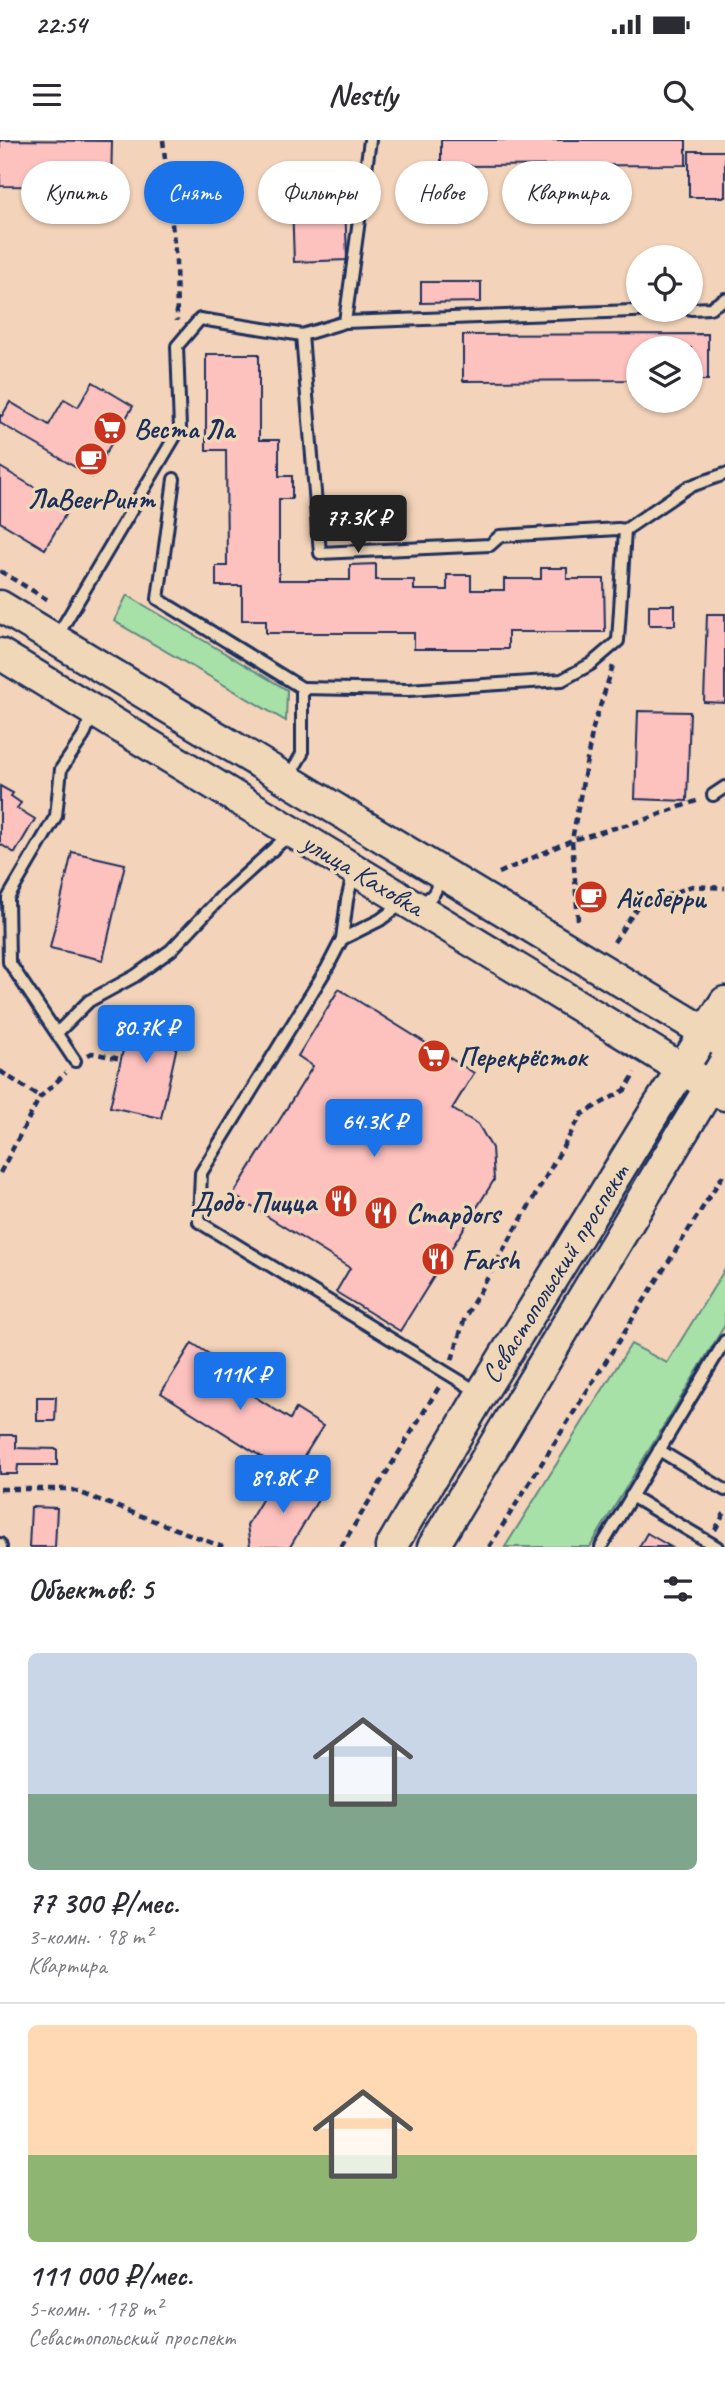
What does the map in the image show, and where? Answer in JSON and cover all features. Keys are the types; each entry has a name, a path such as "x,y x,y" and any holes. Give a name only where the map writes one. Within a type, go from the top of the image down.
{"main road":[{"name":"улица Каховка","path":"0,606 716,1038"},
{"name":"улица Каховка","path":"0,654 355,868 682,1071 720,1081"},
{"name":"Севастопольский проспект","path":"391,1547 481,1394 657,1108 682,1071 716,1038 725,1002"},
{"name":"Севастопольский проспект","path":"433,1547 720,1081"}],"lane":[{"path":"345,322 370,140"},
{"path":"703,308 710,308 725,299"},
{"path":"54,640 180,428 177,346 200,319 303,335 345,322 626,311"},
{"path":"303,335 320,553 490,545 500,536 618,528 625,530"},
{"path":"625,530 688,486 725,474"},
{"path":"174,479 158,599 302,688 408,690 562,680 591,664 618,641 625,530"},
{"path":"288,778 302,754 302,688"},
{"path":"75,1061 9,962 4,895 56,816 61,769 83,737 94,711"},
{"path":"713,795 725,787"},
{"path":"57,1033 89,1001 135,976 171,950 223,895 293,832"},
{"path":"342,939 380,920 406,900 422,902 434,894 438,879 430,866"},
{"path":"355,868 347,900 342,939 327,968 201,1173 199,1222 481,1394"},
{"path":"601,1547 725,1341"},
{"path":"659,1450 725,1490"},
{"path":"631,1496 717,1547"}],"path":[{"path":"163,140 176,261 177,346"},
{"path":"0,571 48,600"},
{"path":"578,920 572,840 593,728 618,641"},
{"path":"499,873 572,840 647,819 713,795"},
{"path":"614,942 637,907 692,886 725,888"},
{"path":"75,1061 92,1053 121,1059"},
{"path":"0,1071 40,1097"},
{"path":"0,1173 40,1097 68,1072"},
{"path":"341,1547 448,1373 465,1317 582,1114 625,1090 635,1073"},
{"path":"489,1547 725,1172"},
{"path":"0,1489 70,1489 223,1547"}],"green space":[{"path":"127,595 287,690 286,721 114,621"},
{"path":"725,1269 725,1325 590,1547 505,1547 631,1344 667,1363"}],"building":[{"path":"0,140 112,141 112,161 21,161 21,186 0,186"},
{"path":"441,140 686,140 686,165 632,165 632,161 502,161 502,166 488,166 488,161 441,161"},
{"path":"689,151 725,151 725,197 689,197"},
{"path":"293,224 346,224 347,260 294,262"},
{"path":"421,282 481,282 481,302 421,303"},
{"path":"708,334 708,380 703,380 703,336 626,336 626,380 463,381 463,335"},
{"path":"206,354 259,354 259,440 279,440 279,476 292,476 292,499 279,499 279,580 350,580 350,565 376,564 376,580 414,580 414,590 447,590 447,575 471,575 471,590 504,590 504,579 541,579 541,568 567,568 567,579 604,579 605,632 508,632 508,649 414,649 414,633 266,633 266,620 242,620 242,586 216,586 216,566 227,566 226,450 206,450"},
{"path":"93,382 133,406 92,477 0,423 0,415 2,416 10,402 49,425 64,399 78,407"},
{"path":"0,467 69,508 45,549 0,522"},
{"path":"649,605 675,605 675,625 649,625"},
{"path":"707,614 725,614 725,703 704,702"},
{"path":"638,711 690,712 687,801 635,799"},
{"path":"0,786 13,793 11,796 21,803 17,808 35,819 15,853 0,844"},
{"path":"72,852 125,864 103,960 50,948"},
{"path":"339,989 474,1073 452,1109 478,1124 492,1148 494,1180 400,1331 336,1292 350,1268 233,1195 313,1066 298,1056"},
{"path":"132,1011 182,1023 161,1118 110,1107"},
{"path":"192,1343 217,1359 211,1369 290,1419 296,1409 323,1426 292,1476 161,1393"},
{"path":"37,1397 56,1397 55,1421 37,1421"},
{"path":"0,1435 16,1435 16,1448 57,1449 57,1465 18,1465 17,1474 0,1474"},
{"path":"302,1476 325,1488 290,1547 250,1547 247,1525 269,1488 284,1496 290,1485 295,1487"},
{"path":"31,1507 57,1508 55,1547 29,1547"},
{"path":"647,1533 671,1547 639,1547"}],"place":[{"name":"Веста Ла","path":"110,428"},
{"name":"ЛаBeerРинт","path":"91,459"},
{"name":"Айсберри","path":"591,897"},
{"name":"Перекрёсток","path":"434,1056"},
{"name":"Додо Пицца","path":"341,1201"},
{"name":"Стардогs","path":"381,1213"},
{"name":"Farsh","path":"438,1259"}]}
